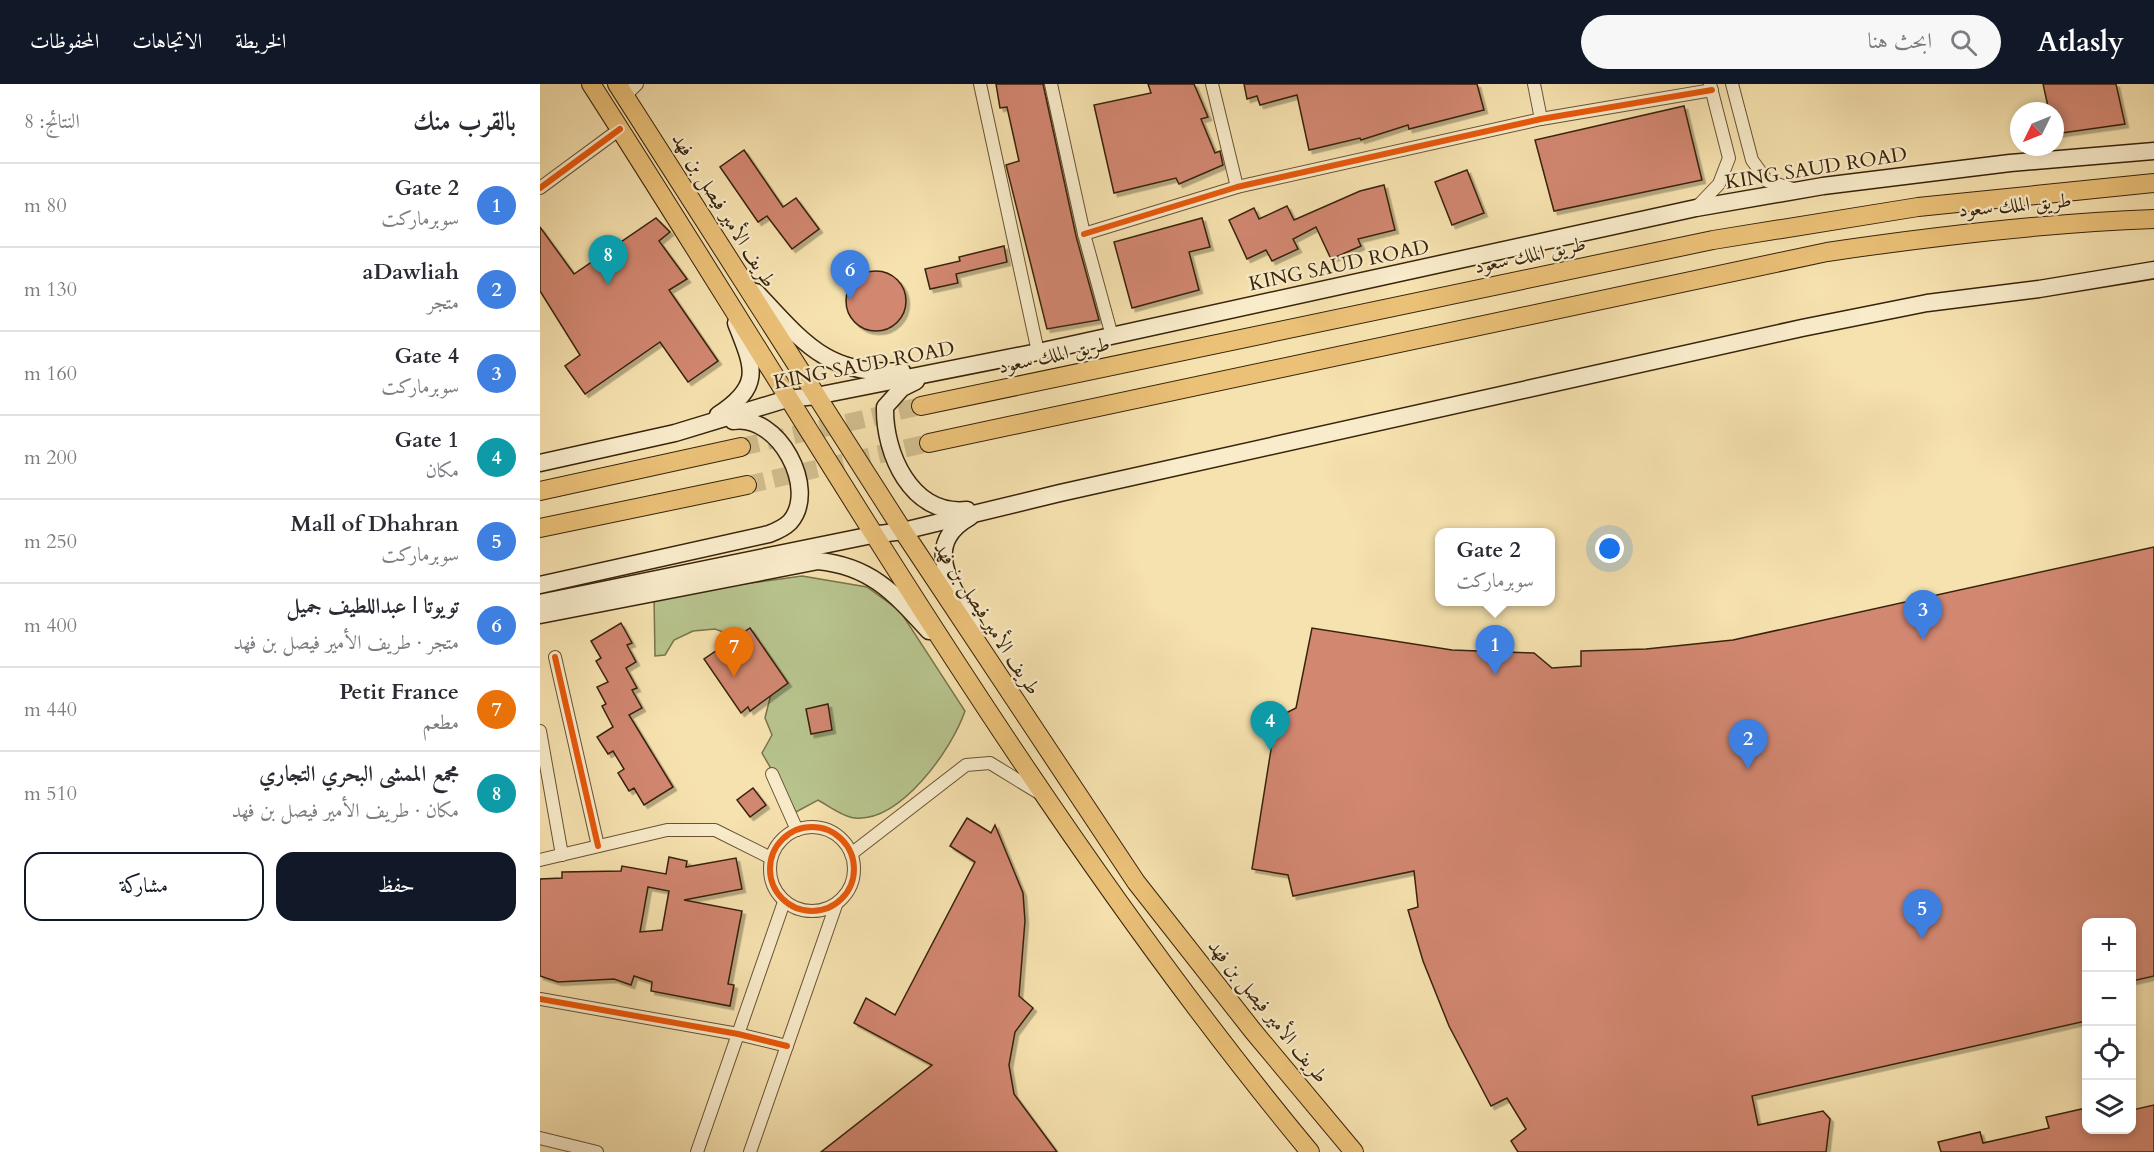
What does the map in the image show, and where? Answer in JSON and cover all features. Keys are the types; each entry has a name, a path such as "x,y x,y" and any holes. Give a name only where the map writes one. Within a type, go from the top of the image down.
{"main road":[{"path":"591,84 872,535 1044,796 1241,1069 1310,1152"},
{"name":"طريف الأمير فيصل بن فهد","path":"626,88 731,265 1004,685 1136,882 1354,1152"},
{"name":"KING SAUD ROAD","path":"540,463 675,432 787,399 816,396 972,366 1696,208 1800,190 2010,163 2154,151"},
{"name":"طريق الملك سعود","path":"921,406 1748,234 1918,207 2154,183"},
{"name":"طريق الملك سعود","path":"929,443 1827,252 1942,235 2048,224 2154,219"},
{"path":"731,265 796,335 840,366 862,372 882,372 972,366"},
{"path":"540,603 872,535 903,531 1006,505 1802,328 1927,303 2038,289 2154,270"},
{"path":"703,424 741,397 752,377 751,364 729,305"},
{"path":"930,374 902,388 885,407 885,429 889,446 903,477 917,493 944,508 958,511 1006,505"},
{"path":"540,585 770,534 791,521 798,507 799,495 794,468 782,443 762,425 738,420 675,432"},
{"path":"540,491 741,447"},
{"path":"540,528 747,485"},
{"path":"979,512 963,521 949,535 942,553 944,566 1004,685"},
{"path":"540,615 818,561 840,563 880,582 896,594 946,650"}],"street":[{"path":"980,84 1038,352"},
{"path":"1051,84 1084,234 1112,336"},
{"path":"1212,84 1237,187"},
{"path":"1534,84 1541,119"},
{"path":"1732,84 1752,160 1767,181 1780,187 1800,190"},
{"path":"1084,234 1237,187 1541,119 1711,87 1729,158 1719,184 1696,208"},
{"path":"540,188 620,129"},
{"path":"555,657 598,846"},
{"path":"540,731 562,855"},
{"path":"851,854 966,765 990,763 1044,796"},
{"path":"772,774 797,830"},
{"path":"810,827 829,831 845,843 851,854 854,868 853,882 846,895 836,905 823,911 810,912 796,909 784,902 771,882 771,858 785,836 797,830 810,827"},
{"path":"540,860 668,830 715,830 771,858"},
{"path":"697,1152 784,902"},
{"path":"750,1152 836,905"},
{"path":"540,999 738,1034 787,1046"},
{"path":"540,1138 597,1152"}],"green space":[{"path":"802,576 867,587 900,611 965,711 949,744 937,763 922,780 907,796 890,808 872,816 850,817 818,800 796,812 762,753 772,735 765,718 774,682 742,639 715,629 693,631 674,640 665,655 655,656 654,596"}],"building":[{"path":"996,84 1043,84 1076,236 1099,320 1047,329 1006,165 1019,161 1007,107 1000,108"},
{"path":"1148,84 1194,84 1208,117 1201,119 1215,153 1220,151 1223,165 1179,184 1176,178 1114,193 1094,105 1151,93"},
{"path":"1244,84 1477,84 1484,110 1409,129 1408,125 1361,140 1360,138 1309,150 1297,95 1260,105 1257,96 1247,99"},
{"path":"2043,84 2116,84 2125,124 2064,133 2064,102 2047,102"},
{"path":"1684,106 1702,180 1554,211 1535,140"},
{"path":"744,150 783,207 796,198 819,229 792,249 767,216 758,222 720,167"},
{"path":"1467,170 1484,213 1452,225 1435,182"},
{"path":"1384,185 1395,230 1358,239 1361,246 1331,259 1316,227 1293,239 1298,249 1272,261 1266,250 1247,259 1229,220 1254,208 1259,219 1287,206 1294,220 1360,191"},
{"path":"656,218 670,232 659,241 687,279 669,290 718,361 688,382 660,342 585,394 565,366 580,355 540,291 540,227 574,274"},
{"path":"1202,218 1210,247 1189,252 1199,290 1132,308 1114,242"},
{"path":"1004,246 1007,262 956,274 958,283 930,289 925,269 960,261 959,257"},
{"path":"876,271 897,280 906,301 897,322 876,331 855,322 846,301 855,280"},
{"path":"2154,547 2154,976 2136,980 2136,918 2082,918 2082,1022 1752,1096 1758,1125 1823,1111 1830,1119 1826,1152 1518,1152 1511,1141 1526,1129 1507,1098 1491,1106 1449,1026 1423,961 1408,910 1418,907 1414,871 1293,896 1288,875 1252,869 1276,718 1296,708 1312,628 1452,650 1534,653 1552,668 1581,666 1581,651 1646,649 1733,640"},
{"path":"621,623 632,643 627,645 636,662 626,668 637,688 632,690 642,708 629,715 673,787 644,805 634,788 629,791 618,773 624,769 613,751 608,754 597,737 613,727 602,706 606,704 597,687 608,682 596,661 601,658 591,641"},
{"path":"750,628 788,683 750,711 748,707 741,713 704,659"},
{"path":"828,704 832,730 811,734 806,709"},
{"path":"753,788 766,805 750,817 737,800"},
{"path":"967,818 991,833 995,825 1023,893 1025,921 1019,996 1033,1008 1015,1032 1009,1065 1014,1094 1057,1152 821,1152 932,1065 854,1023 866,998 895,1015 975,862 950,846"},
{"path":"669,857 687,861 686,867 736,858 742,889 684,900 742,911 728,984 734,985 730,1006 651,991 652,982 634,976 631,985 614,979 558,982 540,976 540,879 562,878 562,872 621,871 622,866 666,874","holes":["648,887 669,891 662,930 640,932"]},
{"path":"2154,1105 2154,1152 1941,1152 1938,1142 1980,1132 1983,1143 2049,1128 2046,1117 2082,1109 2082,1134 2136,1134 2136,1109"}],"tunnel":[{"path":"741,447 921,406"},
{"path":"747,485 929,443"}],"cycle path":[{"path":"1084,234 1237,187 1541,119 1712,90"},
{"path":"540,188 620,129"},
{"path":"555,657 598,846"},
{"path":"812,827 828,830 842,839 851,853 854,869 851,885 842,899 828,908 812,911 796,908 782,899 773,885 770,869 773,853 782,839 796,830 812,827"},
{"path":"540,999 738,1034 787,1046"}],"place":[{"name":"مجمع الممشى البحري التجاري","path":"608,285"},
{"name":"تويوتا | عبداللطيف جميل","path":"850,300"},
{"name":"Gate 4","path":"1923,640"},
{"name":"Gate 2","path":"1495,675"},
{"name":"Petit France","path":"734,677"},
{"name":"Gate 1","path":"1270,751"},
{"name":"aDawliah","path":"1748,769"},
{"name":"Mall of Dhahran","path":"1922,939"}]}
